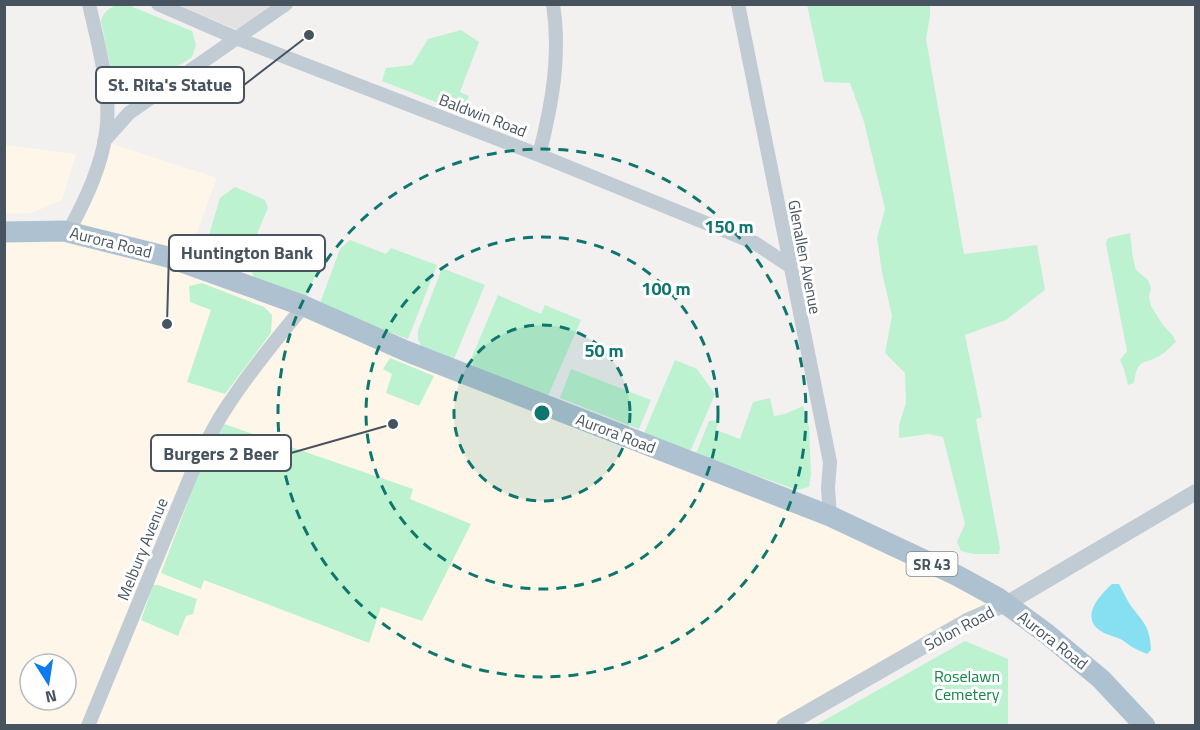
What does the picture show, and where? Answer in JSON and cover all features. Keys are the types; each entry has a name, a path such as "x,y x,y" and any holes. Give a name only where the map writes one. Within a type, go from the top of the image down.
{"main road":[{"name":"Aurora Road","path":"4,232 68,232 168,256 304,306 405,351 830,516 998,597 1101,679 1145,726"}],"street":[{"path":"68,232 92,180 104,141 106,122 104,82 89,4"},
{"name":"Baldwin Road","path":"158,4 236,38 539,155 755,243 790,267"},
{"path":"104,141 129,112 286,4"},
{"path":"539,155 550,112 555,74 553,4"},
{"name":"Glenallen Avenue","path":"738,4 830,462 828,488 830,516"},
{"name":"Melbury Avenue","path":"88,726 208,439 227,407 265,353 304,306"},
{"name":"Solon Road","path":"784,726 969,620 1006,604 1196,492"}],"shaded area":[{"path":"178,5 286,5 245,33"},
{"path":"104,141 217,178 186,262 830,516 998,598 784,725 5,726 5,232 68,232"},
{"path":"5,145 76,154 62,200 32,213 5,214"}],"green space":[{"path":"119,4 128,5 192,31 196,45 192,57 140,92 117,98 101,21 107,10"},
{"path":"807,5 930,5 926,39 964,254 1037,245 1045,290 1006,320 965,335 982,417 976,419 1000,548 999,554 973,554 961,551 957,542 965,524 943,437 928,434 899,438 899,425 906,403 905,373 885,353 892,316 877,238 885,209 864,122 850,83 824,82"},
{"path":"461,30 479,42 460,92 469,96 464,113 382,81 386,68 412,65 428,39"},
{"path":"235,187 265,200 268,208 240,274 202,258 220,198"},
{"path":"1130,233 1136,270 1148,280 1151,288 1149,297 1151,306 1176,342 1161,355 1142,363 1137,369 1134,383 1128,385 1120,360 1127,351 1106,244 1108,238"},
{"path":"350,240 386,254 391,248 437,265 408,339 319,306 340,249"},
{"path":"260,246 318,269 305,300 254,278 251,269"},
{"path":"442,268 485,285 454,359 422,347 418,340 418,331"},
{"path":"202,283 264,307 272,315 271,333 225,394 187,382 211,310 190,302 189,286"},
{"path":"498,295 541,314 545,305 581,320 547,398 473,366 472,357"},
{"path":"390,358 434,376 419,406 386,393 392,374 383,369"},
{"path":"675,360 697,369 715,394 690,452 644,433"},
{"path":"571,369 651,400 639,429 560,398"},
{"path":"770,398 774,416 803,406 809,427 811,474 809,487 797,490 696,454 709,421 719,420 716,430 740,439 753,402"},
{"path":"218,422 413,489 410,499 471,524 422,621 381,607 369,643 204,580 201,589 161,573"},
{"path":"153,585 197,599 193,614 186,616 178,636 141,620"},
{"name":"Roselawn Cemetery","path":"965,641 1008,659 1008,725 816,725"}],"water":[{"path":"1112,584 1119,584 1129,603 1146,626 1151,650 1147,654 1104,633 1092,621 1091,615 1096,602"}],"place":[{"name":"St. Rita's Statue","path":"309,35"},
{"name":"Huntington Bank","path":"167,324"},
{"name":"Burgers 2 Beer","path":"393,424"}]}
